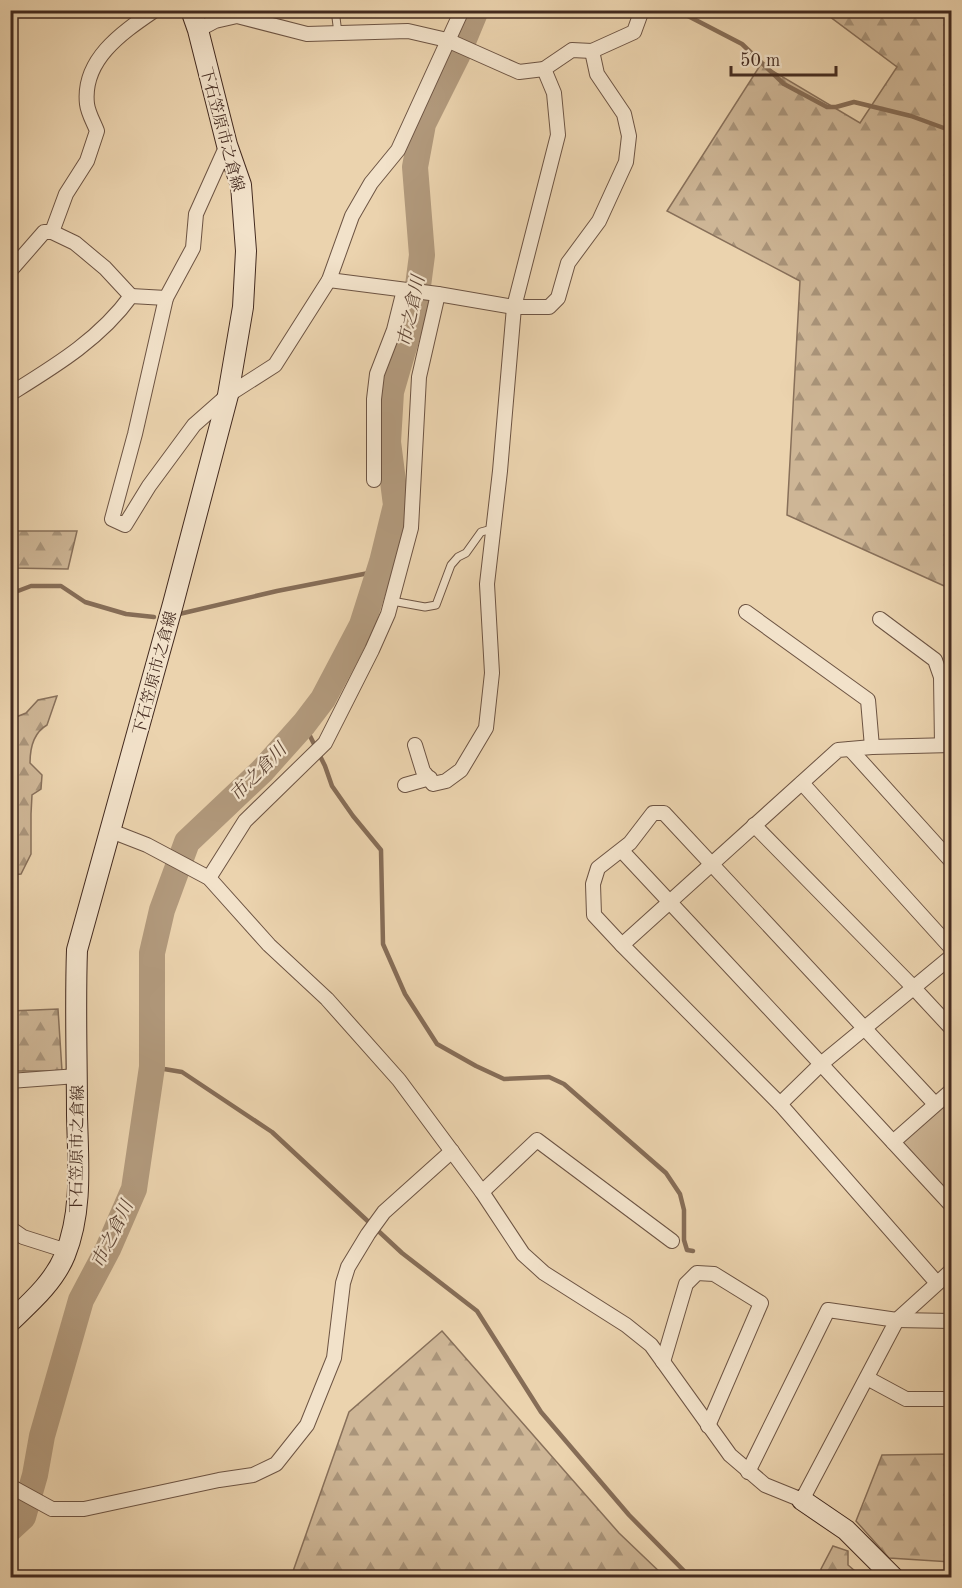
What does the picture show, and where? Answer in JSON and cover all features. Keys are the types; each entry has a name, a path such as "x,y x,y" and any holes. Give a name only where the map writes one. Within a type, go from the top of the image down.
{"main road":[{"name":"下石笠原市之倉線","path":"10,1322 45,1288 67,1251 74,1228 78,1190 77,950 228,395 243,307 246,251 241,185 227,145 191,10"},
{"path":"802,1500 846,1530 894,1578"}],"street":[{"path":"52,232 66,194 87,160 97,131 87,105 89,75 103,52 155,10"},
{"path":"227,145 196,214 193,248 166,298 135,434 112,519 125,525 149,486 194,425 228,395 275,365 329,280 352,216 371,183 398,150 462,10"},
{"path":"198,30 215,21 237,16 307,34 408,31 447,40 519,72 544,69 572,50 592,51 634,32 642,10"},
{"path":"329,280 438,294 513,307 549,307 558,298 568,263 599,221 626,162 629,136 624,114 597,74 592,51"},
{"path":"415,745 423,771 433,784 446,781 461,770 486,728 492,673 487,595 513,307 558,135 554,93 544,69"},
{"path":"10,271 44,232 52,232 75,243 105,268 131,296 166,298"},
{"path":"374,480 374,399 377,374 394,330 404,290"},
{"path":"209,878 244,821 325,743 372,650 392,601 411,528 419,377 438,294"},
{"path":"10,394 66,359 115,317 131,296"},
{"path":"746,612 868,700 872,747"},
{"path":"622,945 838,750 947,745 940,677 935,660 880,619"},
{"path":"850,749 951,862"},
{"path":"405,785 430,778"},
{"path":"802,783 951,949"},
{"path":"935,1104 664,813 653,813 630,843 598,868 592,884 594,915 780,1104 937,1283"},
{"path":"754,825 913,987 951,1029"},
{"path":"111,831 147,845 209,878 269,945 327,999 399,1080 482,1192 523,1254 544,1273 626,1325 651,1345 730,1455 765,1485 802,1500 897,1320 951,1270"},
{"path":"622,851 951,1206"},
{"path":"780,1104 821,1064 951,956"},
{"path":"10,1081 77,1076"},
{"path":"893,1142 951,1090"},
{"path":"482,1192 537,1140 672,1241"},
{"path":"10,1486 52,1509 84,1509 219,1480 254,1475 276,1464 307,1425 333,1358 343,1283 348,1267 384,1212 452,1151"},
{"path":"10,1228 24,1237 67,1251"},
{"path":"663,1362 686,1284 697,1273 714,1274 760,1303 708,1426"},
{"path":"748,1472 828,1310 897,1320 951,1321"},
{"path":"867,1378 906,1399 951,1399"}],"lane":[{"path":"335,10 338,33"},
{"path":"392,601 408,606 436,605 451,565 458,557 466,553 481,532 492,529"}],"green space":[{"path":"833,11 951,11 951,589 787,515 800,281 667,211 761,64 860,123 897,67 829,16"},
{"path":"16,494 13,531 77,531 68,569 11,568 11,495"},
{"path":"57,696 47,725 35,737 31,752 30,763 42,775 41,789 32,795 31,854 21,874 11,875 11,719 26,713 38,700"},
{"path":"58,1009 62,1071 11,1070 10,1011"},
{"path":"951,1095 951,1200 898,1145"},
{"path":"442,1331 619,1533 665,1577 291,1577 349,1412"},
{"path":"951,1454 951,1562 889,1558 856,1521 882,1455"},
{"path":"833,1546 848,1551 848,1565 862,1577 821,1577 821,1569"}],"waterway":[{"name":"市之倉川","path":"10,1529 23,1517 35,1475 42,1436 81,1300 108,1249 134,1189 152,1067 152,953 162,910 187,842 262,771 323,699 362,625 382,562 396,505 388,442 391,392 415,309 422,255 415,167 423,124 457,56 476,10"},
{"path":"682,10 688,16 742,44 784,84 827,107 854,102 911,116 952,131"},
{"path":"175,615 277,591 379,571"},
{"path":"10,594 31,586 61,586 85,602 126,614 154,617"},
{"path":"304,724 325,766 332,786 381,850 383,944 405,994 437,1044 504,1079 549,1077 564,1084 666,1173 680,1194 684,1210 684,1240 687,1250 693,1251"},
{"path":"152,1067 182,1072 272,1132 402,1253 477,1311 541,1412 629,1515 691,1578"}]}
